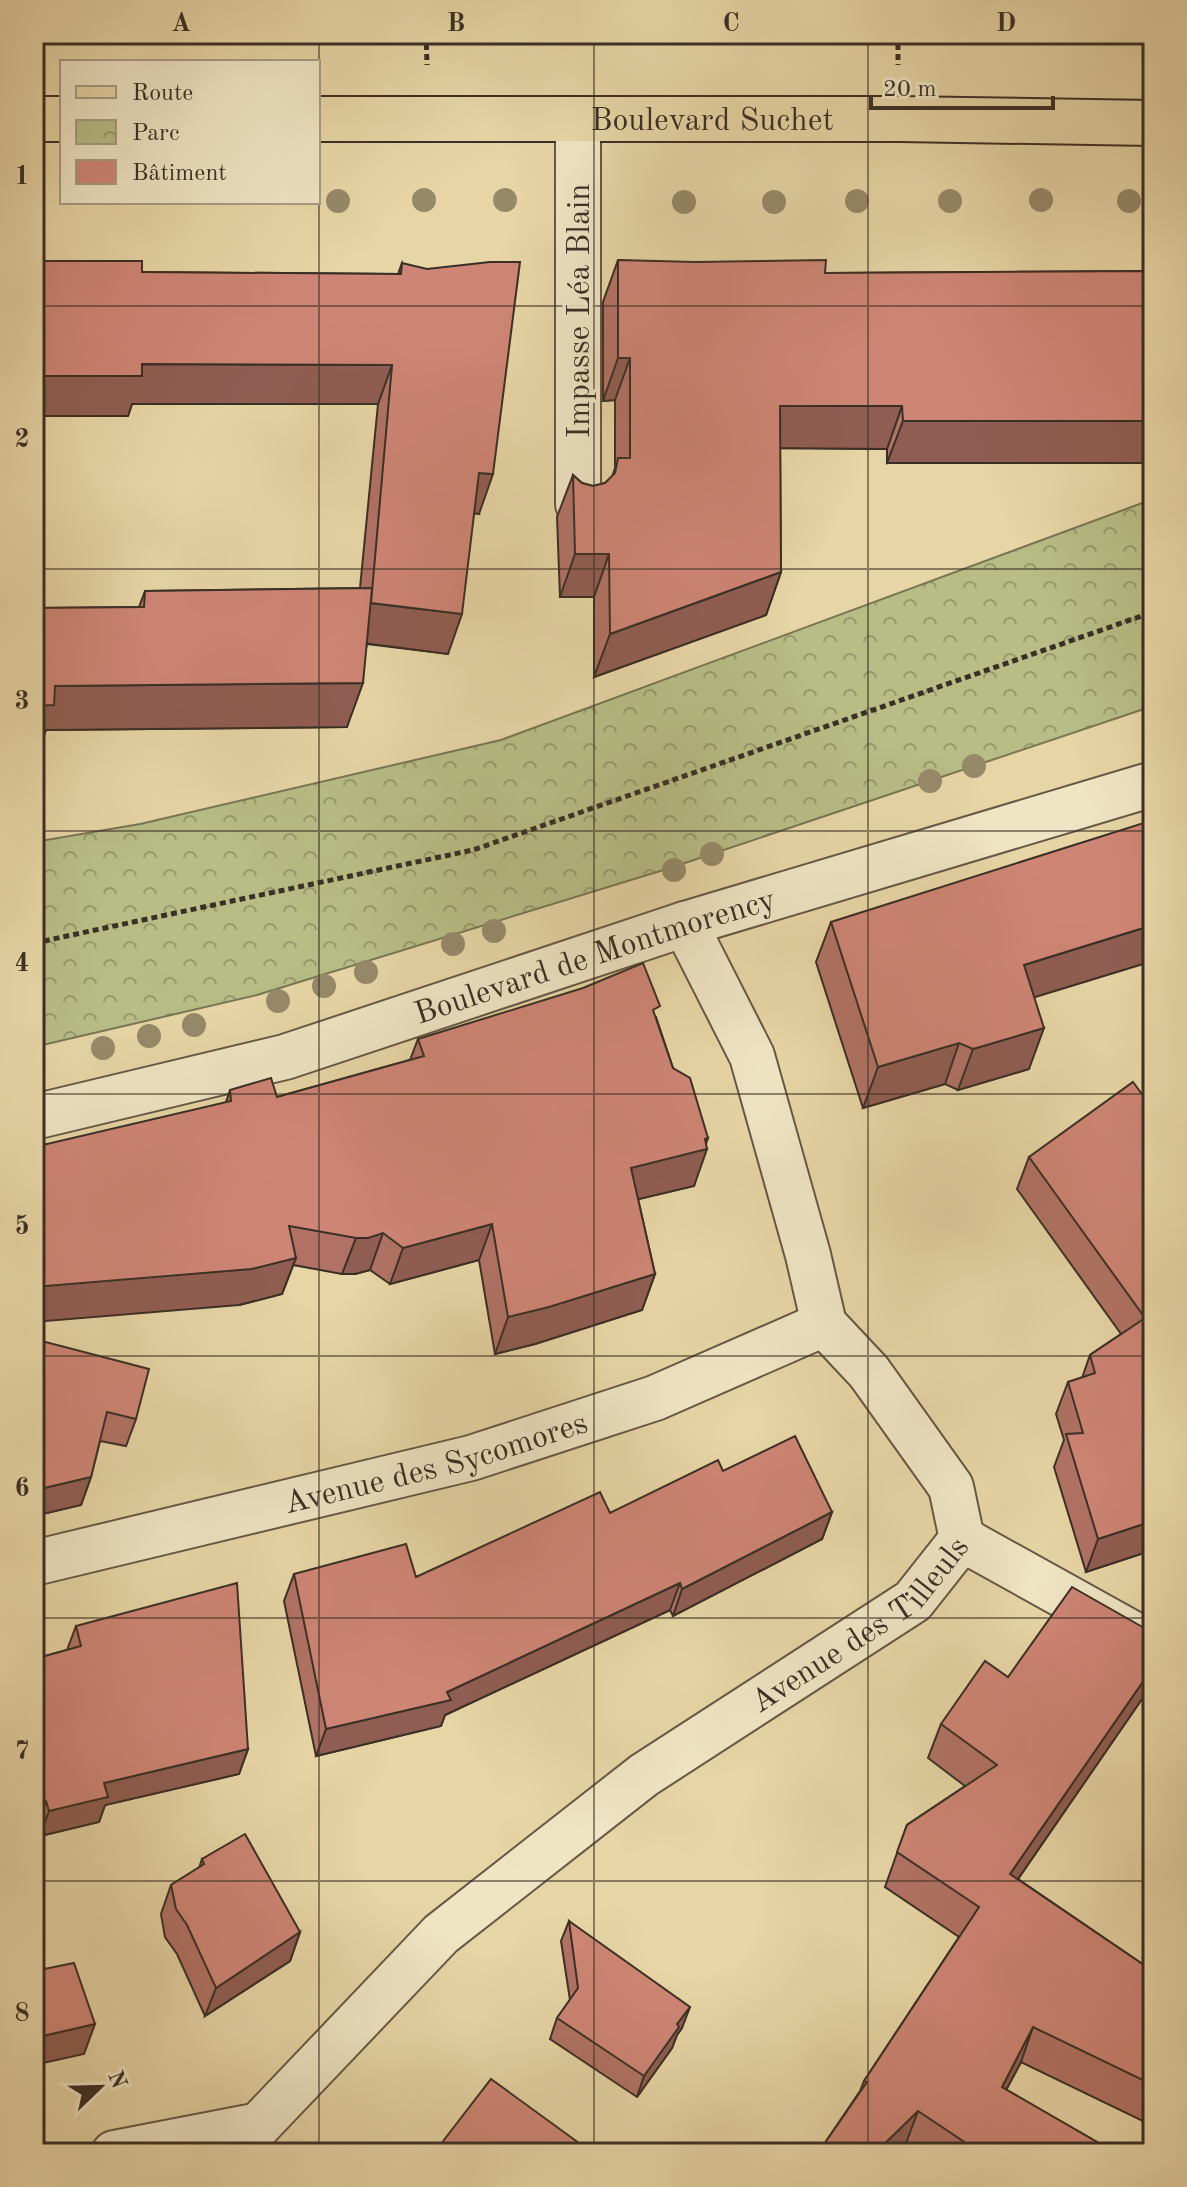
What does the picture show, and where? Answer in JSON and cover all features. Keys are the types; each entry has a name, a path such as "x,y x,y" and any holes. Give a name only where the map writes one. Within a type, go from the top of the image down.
{"main road":[{"path":"34,119 60,119"},
{"name":"Boulevard Suchet","path":"320,119 899,119 1153,123"}],"street":[{"name":"Impasse Léa Blain","path":"578,119 578,504"},
{"name":"Boulevard de Montmorency","path":"34,1117 285,1057 685,924 1153,784"},
{"path":"685,924 752,1056 808,1255 824,1324"},
{"name":"Avenue des Tilleuls","path":"248,2139 441,1934 644,1775 913,1601 962,1539 951,1487 869,1372 824,1324"},
{"name":"Avenue des Sycomores","path":"34,1563 471,1458 655,1398 824,1324"},
{"path":"962,1539 1153,1645"},
{"path":"114,2153 248,2139"}],"path":[{"path":"34,943 473,850 1153,612"}],"green space":[{"path":"1153,499 1153,706 670,868 257,995 34,1047 34,842 140,824 501,740"}],"building":[{"path":"618,260 826,260 825,273 1153,271 1153,421 903,421 902,406 780,406 781,572 610,634 609,554 575,554 573,475 582,483 593,486 605,483 615,473 618,458 630,458 630,358 618,358"},
{"path":"34,261 142,261 142,272 401,274 402,263 427,269 520,262 493,474 479,473 462,614 371,603 392,365 142,364 142,376 34,376"},
{"path":"372,588 363,683 55,686 54,705 34,706 34,608 144,607 145,591"},
{"path":"1153,820 1153,925 1024,965 1044,1028 973,1049 959,1043 878,1067 831,922"},
{"path":"643,963 660,1006 653,1010 673,1068 690,1078 708,1138 705,1139 707,1149 631,1168 655,1274 508,1317 492,1224 403,1248 383,1233 356,1238 289,1226 296,1258 252,1269 34,1287 34,1147 231,1101 230,1090 271,1078 277,1097 424,1056 418,1039 583,988"},
{"path":"1133,1082 1153,1109 1153,1521 1098,1539 1066,1434 1083,1433 1068,1382 1095,1373 1090,1355 1145,1318 1029,1157"},
{"path":"34,1339 149,1369 136,1419 107,1412 91,1477 44,1488 34,1448"},
{"path":"795,1436 832,1512 682,1589 680,1583 447,1692 451,1700 326,1729 294,1574 406,1544 416,1577 600,1492 610,1513 718,1460 723,1471"},
{"path":"237,1583 248,1749 104,1783 108,1797 49,1811 46,1801 34,1804 34,1659 81,1646 76,1626"},
{"path":"1072,1587 1153,1633 1153,1667 1010,1874 1144,1965 1153,1950 1153,2085 1033,2027 1002,2087 1116,2153 981,2153 918,2111 875,2153 818,2153 979,1907 897,1852 907,1825 997,1765 941,1724 985,1661 1008,1677"},
{"path":"245,1834 300,1932 216,1988 187,1925 176,1909 171,1885 204,1864 202,1859"},
{"path":"569,1921 690,2007 644,2076 557,2018 578,1988"},
{"path":"74,1963 95,2024 34,2038 34,1971"},
{"path":"491,2079 583,2146 579,2153 434,2153"},
{"path":"412,2147 433,2153 370,2153 371,2152"}]}
